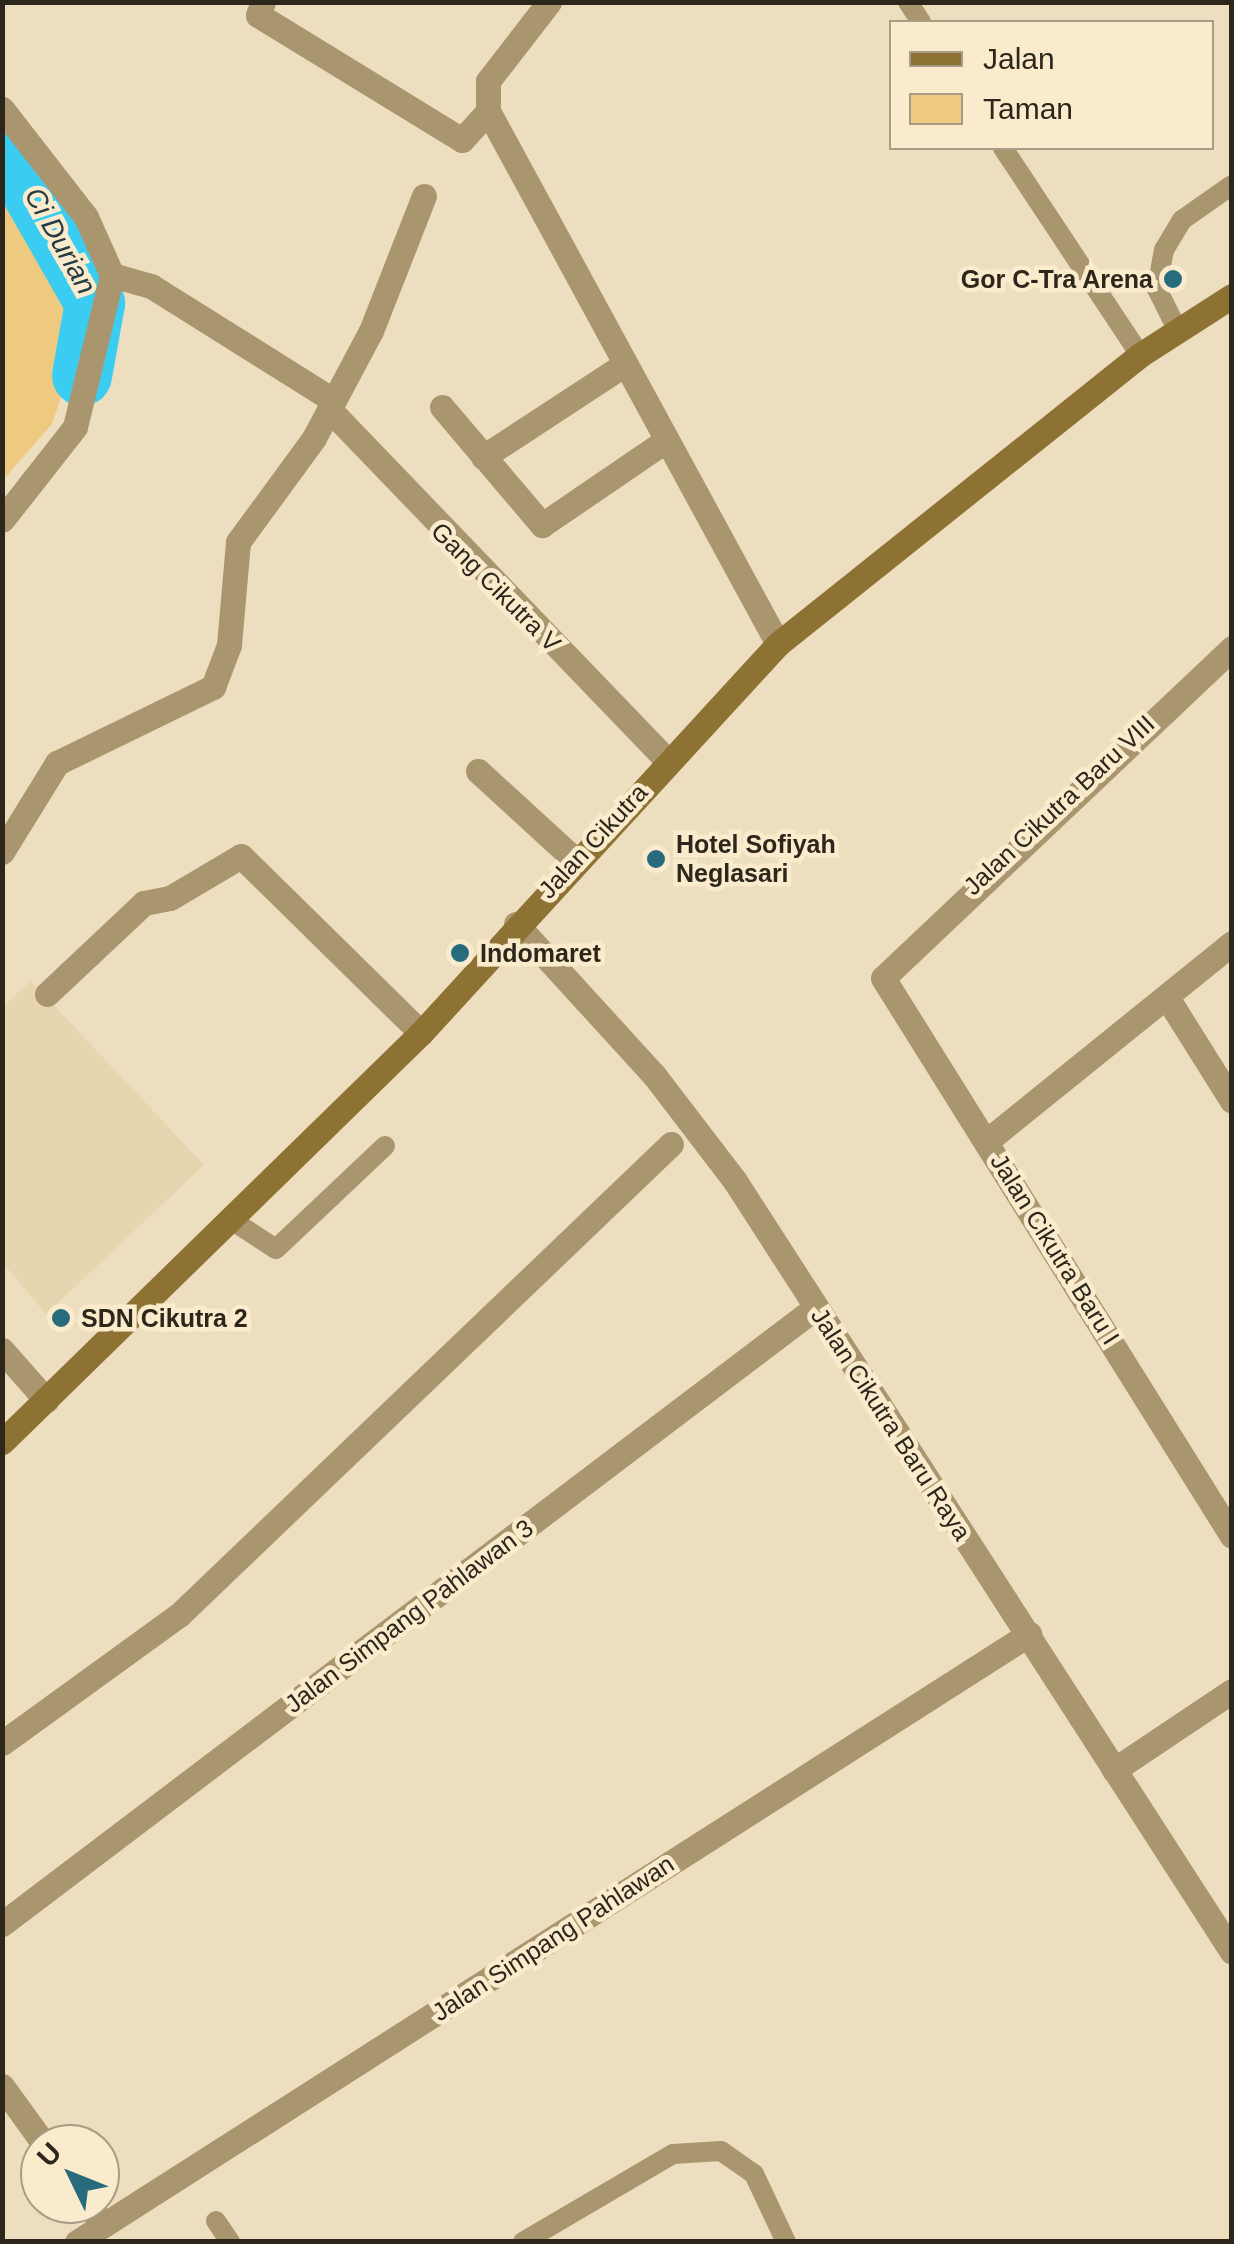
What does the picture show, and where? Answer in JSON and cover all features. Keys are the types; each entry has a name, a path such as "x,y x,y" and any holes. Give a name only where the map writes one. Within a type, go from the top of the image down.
{"main road":[{"name":"Jalan Cikutra","path":"2,1442 233,1222 421,1034 574,859 778,644 1140,355 1232,296"}],"street":[{"path":"263,2 258,14 462,140 488,110"},
{"path":"550,2 488,81 488,110 662,443 778,644"},
{"path":"2,110 86,217 112,276 74,427 2,520"},
{"path":"2,852 14,805 57,762 214,686 229,645 238,542 331,404 424,196"},
{"name":"Gang Cikutra V","path":"112,276 151,286 331,404 668,761"},
{"path":"482,457 622,366"},
{"path":"442,407 542,525 662,443"},
{"name":"Jalan Cikutra Baru VIII","path":"888,964 1232,648"},
{"path":"478,771 574,859"},
{"path":"48,994 144,903 170,898 241,856 421,1034"},
{"name":"Jalan Cikutra Baru Raya","path":"516,924 698,1129 1232,1952"},
{"path":"988,1140 1168,999 1232,943"},
{"name":"Jalan Cikutra Baru I","path":"888,964 887,991 988,1140 1232,1536"},
{"path":"1168,999 1232,1101"},
{"path":"2,1743 178,1615 672,1144"},
{"name":"Jalan Simpang Pahlawan 3","path":"2,1924 815,1308"},
{"path":"2,1350 46,1400"},
{"name":"Jalan Simpang Pahlawan","path":"120,2198 1028,1634"},
{"path":"1114,1770 1232,1691"},
{"path":"2,2086 30,2124"}],"lane":[{"path":"1004,150 1140,355"},
{"path":"1178,331 1157,289 1164,250 1182,220 1232,185"},
{"path":"233,1222 276,1250 385,1146"},
{"path":"524,2242 673,2154 721,2151 754,2174 786,2242"},
{"path":"216,2221 230,2242"}],"shaded area":[{"path":"31,981 204,1165 46,1314 3,1263 2,1007"}],"green space":[{"path":"2,168 82,302 84,329 52,424 3,480"}],"waterway":[{"name":"Ci Durian","path":"2,140 95,303 82,376"}],"place":[{"name":"Gor C-Tra Arena","path":"1173,279"},
{"name":"Hotel Sofiyah Neglasari","path":"656,859"},
{"name":"Indomaret","path":"460,953"},
{"name":"SDN Cikutra 2","path":"61,1318"}]}
